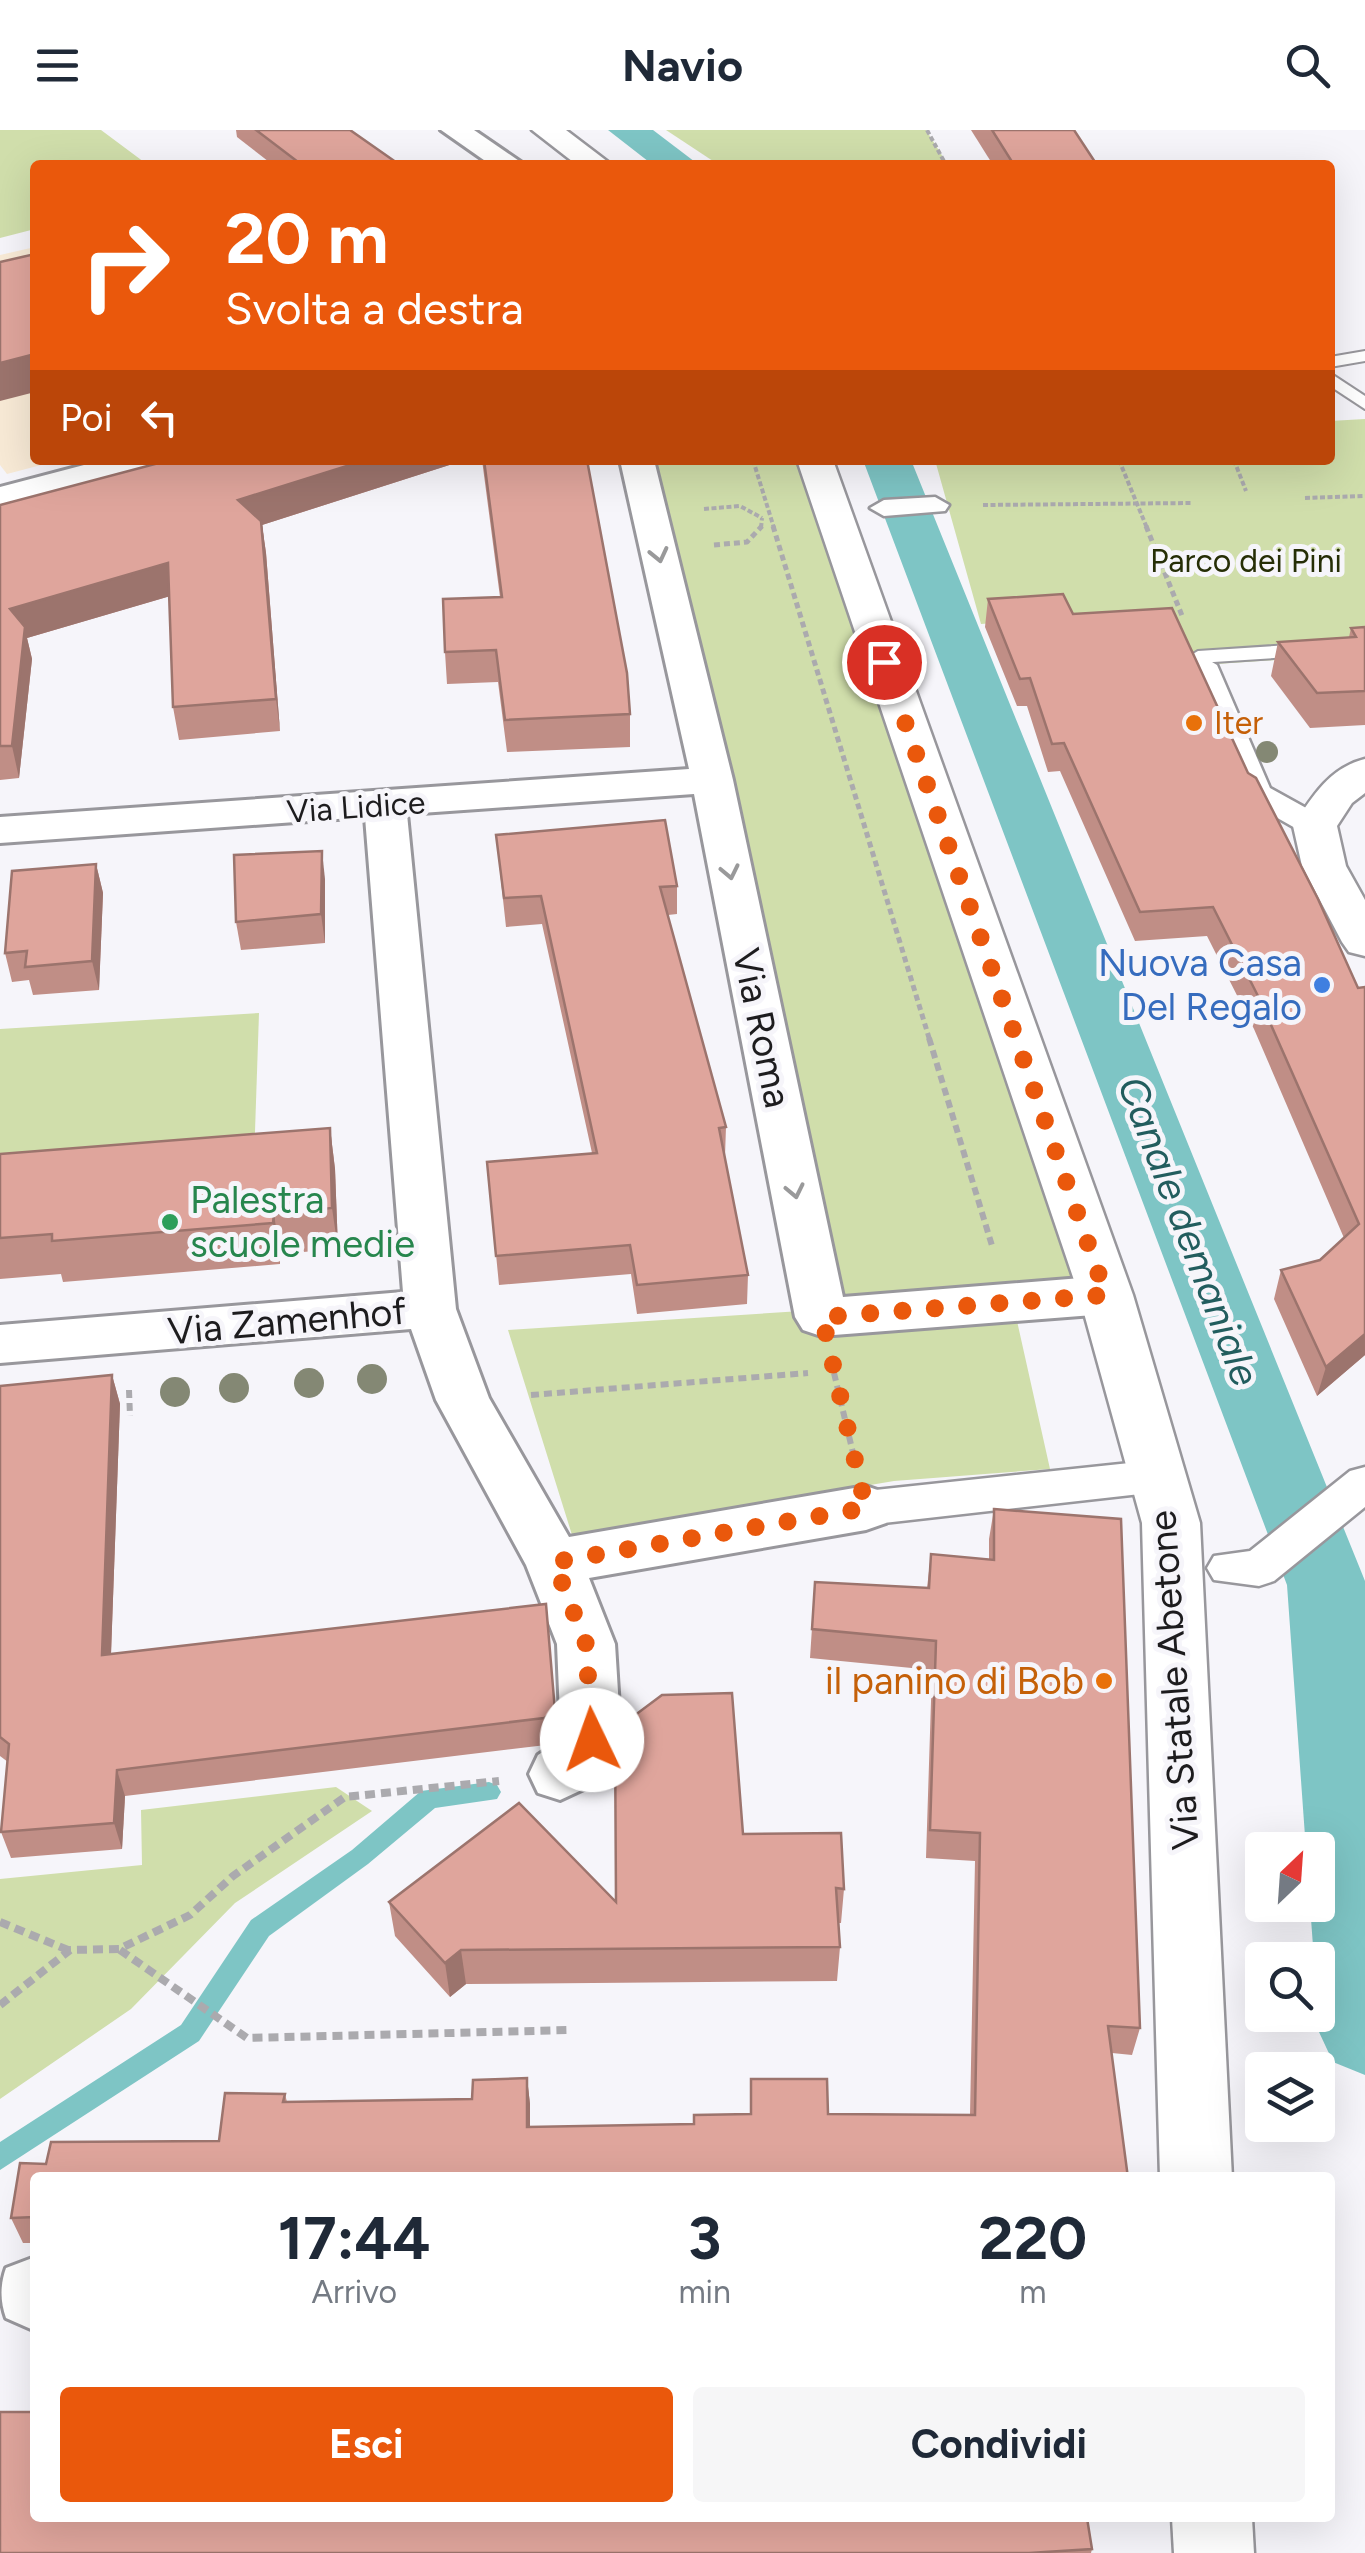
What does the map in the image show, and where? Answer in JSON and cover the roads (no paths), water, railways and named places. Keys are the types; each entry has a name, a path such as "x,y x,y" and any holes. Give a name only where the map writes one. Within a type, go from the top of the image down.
{"main road":[{"path":"547,130 590,160"},
{"name":"Via Statale Abetone","path":"817,465 1106,1295 1171,1523 1196,2172"},
{"path":"1365,772 1336,794 1315,826 1324,866 1365,942"},
{"path":"1212,2522 1214,2553"}],"street":[{"path":"456,130 503,160"},
{"path":"0,498 123,465"},
{"name":"Via Roma","path":"639,465 712,780 822,1317 1106,1295"},
{"path":"884,508 935,505"},
{"path":"1200,661 1257,794 1315,826"},
{"name":"Via Lidice","path":"0,830 385,806 712,780"},
{"name":"Via Zamenhof","path":"0,1344 430,1309 385,806"},
{"path":"430,1309 463,1400 554,1562 586,1644 592,1740 581,1762 560,1774"},
{"path":"554,1562 866,1508 1158,1476"},
{"path":"1244,1568 1360,1488"}],"lane":[{"path":"1335,361 1365,356"},
{"path":"1335,383 1365,404"},
{"path":"1200,661 1365,646"}],"waterway":[{"name":"Canale demaniale","path":"627,130 672,160"},
{"name":"Canale demaniale","path":"889,465 1327,1585 1365,2032"},
{"path":"0,2157 190,2033 260,1928 360,1857 429,1798 489,1792"}],"place":[{"name":"Iter","path":"1194,723"},
{"name":"Nuova Casa Del Regalo","path":"1322,985"},
{"name":"Palestra scuole medie","path":"170,1222"},
{"name":"il panino di Bob","path":"1104,1681"}],"park label":[{"name":"Parco dei Pini","path":"1246,561"}]}
